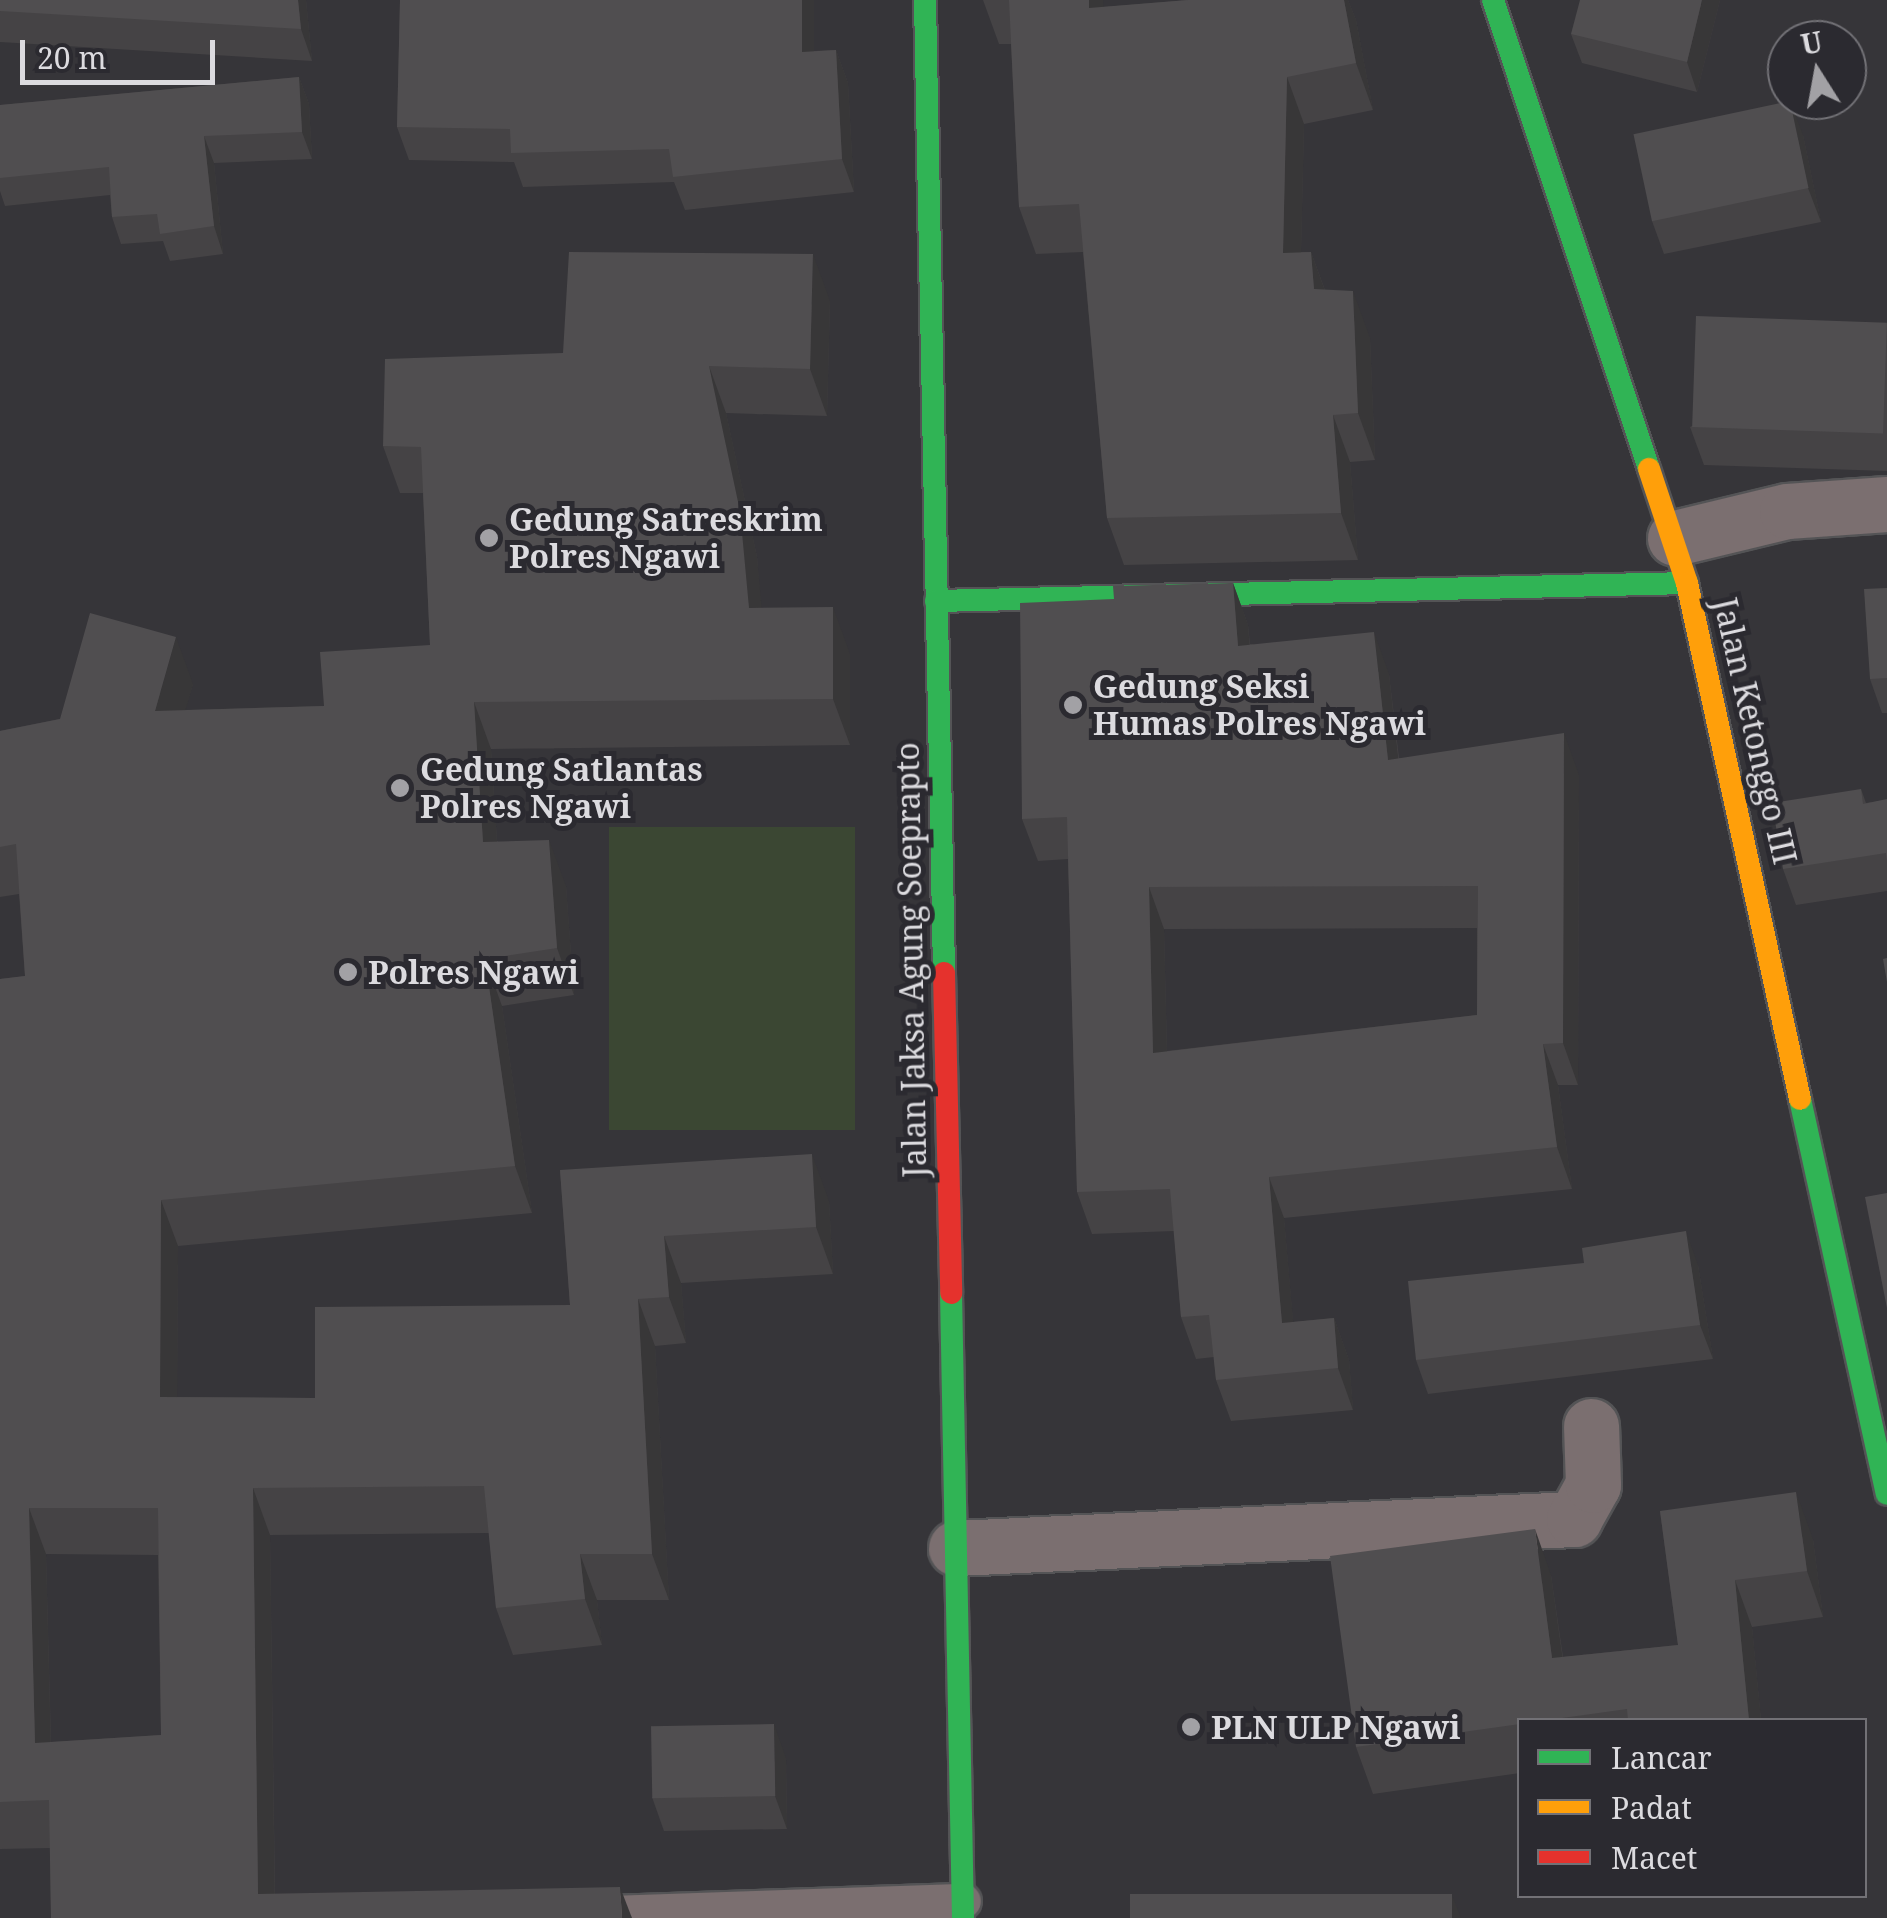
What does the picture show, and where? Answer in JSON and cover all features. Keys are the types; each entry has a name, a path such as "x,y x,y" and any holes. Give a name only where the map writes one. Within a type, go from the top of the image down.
{"street":[{"name":"Jalan Jaksa Agung Soeprapto","path":"925,0 963,1910"},
{"name":"Jalan Ketonggo III","path":"1493,0 1681,560 1887,1494"},
{"path":"936,601 1681,560 1787,512 1887,504"},
{"path":"956,1548 1574,1519 1593,1486 1591,1426"}],"lane":[{"path":"546,1915 963,1910"}],"green space":[{"path":"609,827 855,827 855,1130 609,1130"}],"building":[{"path":"0,0 298,0 301,29 0,11"},
{"path":"400,0 802,0 802,52 836,50 842,159 673,177 669,149 511,153 510,129 397,127"},
{"path":"1009,0 1089,0 1089,8 1188,0 1344,0 1356,63 1287,77 1283,253 1311,252 1314,289 1353,291 1358,413 1333,415 1341,513 1107,518 1079,204 1019,207"},
{"path":"1580,0 1702,0 1687,62 1571,34"},
{"path":"299,77 302,132 204,136 214,226 160,234 157,214 112,217 109,167 0,178 0,105"},
{"path":"1767,106 1767,120 1794,120 1809,188 1652,221 1633,134"},
{"path":"569,252 813,254 810,369 709,366 740,511 749,608 833,607 833,699 474,702 483,842 549,840 557,948 485,959 515,1166 161,1200 160,1397 315,1398 315,1307 570,1305 560,1170 812,1154 816,1227 664,1236 669,1297 638,1299 652,1554 580,1554 585,1599 496,1608 484,1486 253,1488 258,1894 620,1887 622,1918 51,1918 49,1800 0,1802 0,979 25,976 16,844 0,847 0,731 60,719 90,613 176,637 155,711 324,706 320,652 430,645 421,447 383,446 385,359 563,353","holes":["29,1508 158,1508 161,1735 35,1743"]},
{"path":"1696,316 1887,323 1883,434 1692,427"},
{"path":"1233,583 1238,646 1374,632 1388,760 1564,733 1563,1043 1543,1044 1557,1147 1269,1177 1282,1323 1334,1318 1338,1368 1216,1380 1209,1315 1181,1317 1170,1189 1077,1192 1067,817 1022,819 1020,603 1114,599 1113,586","holes":["1478,886 1477,1015 1153,1053 1149,887"]},
{"path":"1887,588 1887,678 1870,679 1864,589"},
{"path":"1861,789 1863,804 1887,799 1887,861 1886,853 1783,869 1772,803"},
{"path":"1887,1193 1887,1308 1865,1197"},
{"path":"1686,1231 1700,1325 1416,1360 1408,1281 1584,1263 1582,1248"},
{"path":"1796,1492 1807,1571 1735,1580 1749,1718 1628,1718 1627,1709 1562,1718 1517,1718 1517,1724 1356,1747 1330,1556 1535,1529 1552,1658 1678,1645 1660,1511"},
{"path":"774,1724 775,1796 652,1798 651,1726"},
{"path":"1130,1894 1452,1894 1452,1918 1130,1918"}],"traffic: fast":[{"path":"925,0 944,973"},
{"path":"1493,0 1649,469"},
{"path":"936,601 1687,583"},
{"path":"1800,1099 1887,1494"},
{"path":"951,1293 963,1918"}],"traffic: slow":[{"path":"1649,469 1687,583 1800,1099"}],"traffic: jam":[{"path":"944,973 951,1293"}],"place":[{"name":"Gedung Satreskrim Polres Ngawi","path":"489,538"},
{"name":"Gedung Seksi Humas Polres Ngawi","path":"1073,705"},
{"name":"Gedung Satlantas Polres Ngawi","path":"400,788"},
{"name":"Polres Ngawi","path":"348,972"},
{"name":"PLN ULP Ngawi","path":"1191,1727"}]}
